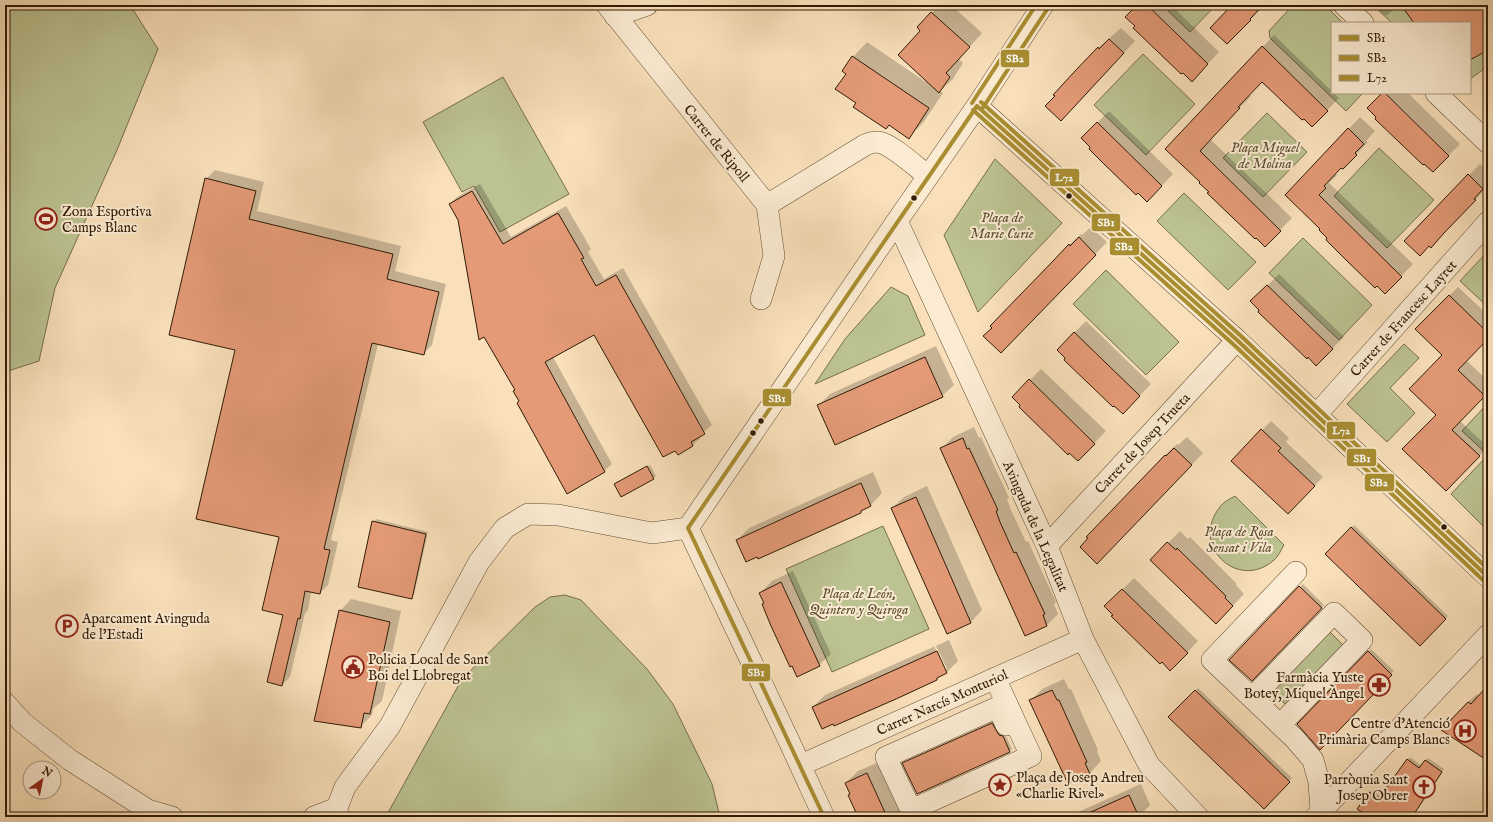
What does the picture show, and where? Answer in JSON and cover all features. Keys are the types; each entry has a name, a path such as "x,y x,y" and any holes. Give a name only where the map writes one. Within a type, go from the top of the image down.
{"street":[{"path":"611,10 647,5"},
{"path":"314,817 337,812 345,787 390,726 479,562 505,528 528,514 558,515 652,533 688,528 977,106 1043,5"},
{"path":"1344,5 1362,22"},
{"name":"Carrer de Ripoll","path":"611,10 767,206"},
{"path":"1437,94 1488,143"},
{"path":"977,106 1237,340 1488,577"},
{"path":"761,299 774,256 767,206 865,145 872,143 883,144 897,152 928,176"},
{"name":"Avinguda de la Legalitat","path":"897,221 1047,546 1083,639 1149,765 1198,817"},
{"name":"Carrer de Francesc Layret","path":"1317,414 1488,222"},
{"name":"Carrer de Josep Trueta","path":"1047,546 1237,340"},
{"path":"688,528 801,765 824,817"},
{"path":"1296,572 1212,660 1280,725 1313,760 1319,782 1318,814"},
{"path":"1252,698 1334,613 1362,640 1280,725"},
{"path":"1318,814 1488,635"},
{"name":"Carrer Narcís Monturiol","path":"801,765 1083,639"},
{"path":"995,678 1031,756 911,810 886,757 998,707 1006,725 1014,721"},
{"path":"5,703 22,722 70,760 148,810 172,817"}],"green space":[{"name":"Zona Esportiva Camps Blanc","path":"5,5 130,5 158,49 117,150 55,288 39,361 5,372"},
{"path":"1162,5 1216,5 1190,32"},
{"path":"1293,5 1325,5 1342,22 1331,22 1331,94 1362,94 1346,111 1270,38 1269,31"},
{"path":"1373,5 1488,5 1488,66 1471,78 1471,22 1391,22"},
{"path":"1143,54 1195,104 1146,155 1094,105"},
{"path":"503,77 569,194 500,232 474,186 462,192 423,122"},
{"name":"Plaça Miguel de Molina","path":"1267,113 1307,152 1263,197 1223,158"},
{"path":"1379,148 1434,200 1387,248 1334,196"},
{"name":"Plaça de Marie Curie","path":"995,159 1062,223 978,312 944,235"},
{"path":"1184,193 1256,262 1228,290 1157,221"},
{"path":"1303,238 1372,305 1339,340 1269,273"},
{"path":"1488,251 1488,307 1460,281"},
{"path":"1106,270 1179,342 1146,375 1073,304"},
{"path":"891,287 908,296 925,335 815,384 845,339"},
{"path":"1404,344 1419,358 1390,388 1415,413 1387,442 1347,404"},
{"path":"1488,403 1488,455 1462,431"},
{"path":"1488,455 1488,477 1484,481 1488,485 1487,530 1451,494"},
{"name":"Plaça de Rosa Sensat i Vila","path":"1235,496 1284,545 1274,560 1260,568 1246,571 1233,567 1222,560 1214,549 1210,536 1212,522 1221,505"},
{"name":"Plaça de León, Quintero y Quiroga","path":"883,526 929,629 832,672 786,569"},
{"path":"565,595 581,600 647,669 673,704 712,784 720,817 395,817 389,811 462,679 535,607 550,597"},
{"path":"1328,630 1344,646 1287,706 1271,690"}],"building":[{"path":"1137,5 1147,5 1208,64 1192,82 1183,73 1181,74 1133,28 1135,26 1125,17"},
{"path":"1232,5 1263,5 1250,19 1251,20 1227,44 1210,28"},
{"path":"1401,5 1488,5 1488,50 1471,59 1471,22 1413,22"},
{"path":"931,12 970,47 946,73 950,77 939,93 898,55 920,31 917,27"},
{"path":"1109,39 1124,53 1061,121 1045,106 1075,71 1098,47 1099,49"},
{"path":"1262,46 1328,111 1312,127 1304,119 1302,120 1262,82 1200,151 1281,231 1265,247 1207,193 1209,192 1199,183 1200,182 1165,149"},
{"path":"852,56 929,108 909,139 889,125 886,129 853,107 856,103 835,89 846,74 842,71"},
{"path":"1381,94 1386,94 1449,156 1433,172 1424,164 1423,165 1375,119 1376,117 1367,108"},
{"path":"1097,122 1162,186 1147,202 1138,193 1136,195 1103,163 1089,149 1090,147 1081,138"},
{"path":"1348,128 1364,144 1355,153 1357,155 1343,169 1341,168 1324,186 1326,188 1319,195 1402,277 1385,294 1377,286 1375,288 1346,260 1326,240 1327,238 1319,230 1320,229 1285,195"},
{"path":"1468,174 1483,189 1474,199 1476,200 1431,248 1429,246 1420,256 1404,241"},
{"path":"205,178 256,191 249,219 393,254 387,279 439,292 424,355 372,343 324,549 330,550 320,594 305,591 300,619 298,618 282,686 267,682 283,615 262,610 279,537 196,519 235,350 169,335"},
{"path":"472,191 503,244 558,213 584,258 581,259 596,286 616,275 705,434 691,442 693,446 678,455 675,451 663,457 594,335 545,362 605,472 567,494 517,403 519,401 513,391 515,390 484,337 479,340 458,220 449,204"},
{"path":"1079,237 1096,255 1001,353 983,336 992,328 990,326 1069,244 1070,246"},
{"path":"1267,285 1333,349 1316,366 1258,312 1259,310 1250,301"},
{"path":"1449,295 1488,333 1488,339 1458,370 1485,396 1452,430 1480,456 1446,491 1402,449 1436,415 1409,389 1442,355 1415,329"},
{"path":"1074,332 1140,396 1123,414 1114,406 1113,407 1064,360 1065,358 1057,350"},
{"path":"925,357 943,397 835,445 817,405"},
{"path":"1029,379 1095,444 1078,461 1069,453 1068,455 1019,407 1020,405 1012,397"},
{"path":"1261,429 1281,448 1278,451 1315,486 1288,514 1231,461"},
{"path":"963,438 967,449 969,448 998,510 996,511 1000,522 1014,553 1016,552 1045,614 1043,615 1047,626 1025,636 940,448"},
{"path":"1174,448 1192,465 1097,564 1080,547 1088,538 1086,537 1165,455 1166,456"},
{"path":"647,466 654,479 621,497 614,484"},
{"path":"861,483 871,506 861,511 861,513 758,559 757,557 746,562 736,540"},
{"path":"916,497 971,623 947,634 891,508"},
{"path":"372,521 426,534 412,599 358,587"},
{"path":"1351,527 1446,619 1420,646 1325,554"},
{"path":"1167,542 1176,550 1177,548 1226,596 1225,598 1233,606 1216,624 1150,560"},
{"path":"781,582 820,666 797,677 792,666 790,667 771,626 762,604 764,603 759,593"},
{"path":"1299,586 1322,608 1252,681 1229,660"},
{"path":"1122,589 1188,653 1170,671 1162,662 1160,664 1111,616 1113,615 1104,606"},
{"name":"Policia Local de Sant Boi del Llobregat","path":"339,610 390,622 370,714 364,713 361,728 314,721"},
{"path":"937,651 947,673 937,678 937,680 834,726 833,724 822,729 812,707"},
{"path":"1368,651 1392,675 1320,750 1297,724"},
{"name":"Centre d'Atenció Primària Camps Blancs","path":"1488,685 1488,761 1441,730 1468,702 1471,704"},
{"path":"1052,690 1057,700 1059,700 1087,762 1085,763 1090,774 1068,784 1029,700"},
{"path":"1195,690 1290,782 1264,809 1168,717"},
{"path":"992,723 999,735 1003,736 1010,752 917,794 902,763"},
{"path":"1407,759 1419,768 1425,760 1442,772 1412,817 1370,817 1357,809 1369,792 1379,798"},
{"path":"867,773 887,817 858,817 848,795 850,794 845,783"},
{"path":"1129,795 1139,817 1080,817 1111,803"}],"transit line":[{"name":"L72","path":"972,103 1036,5"},
{"name":"SB2","path":"982,109 1048,8"},
{"name":"L72","path":"981,102 1241,336 1488,569"},
{"name":"SB1","path":"977,106 1237,340 1488,577"},
{"name":"SB1","path":"688,528 977,106"},
{"name":"SB2","path":"973,110 1233,344 1484,581"},
{"name":"SB1","path":"688,528 824,817"}],"place":[{"name":"Zona Esportiva Camps Blanc","path":"46,219"},
{"name":"Aparcament Avinguda de l'Estadi","path":"67,626"},
{"name":"Policia Local de Sant Boi del Llobregat","path":"353,667"},
{"name":"Farmàcia Yuste Botey, Miquel Àngel","path":"1379,685"},
{"name":"Centre d'Atenció Primària Camps Blancs","path":"1465,731"},
{"name":"Plaça de Josep Andreu «Charlie Rivel»","path":"1000,785"},
{"name":"Parròquia Sant Josep Obrer","path":"1424,787"}]}
